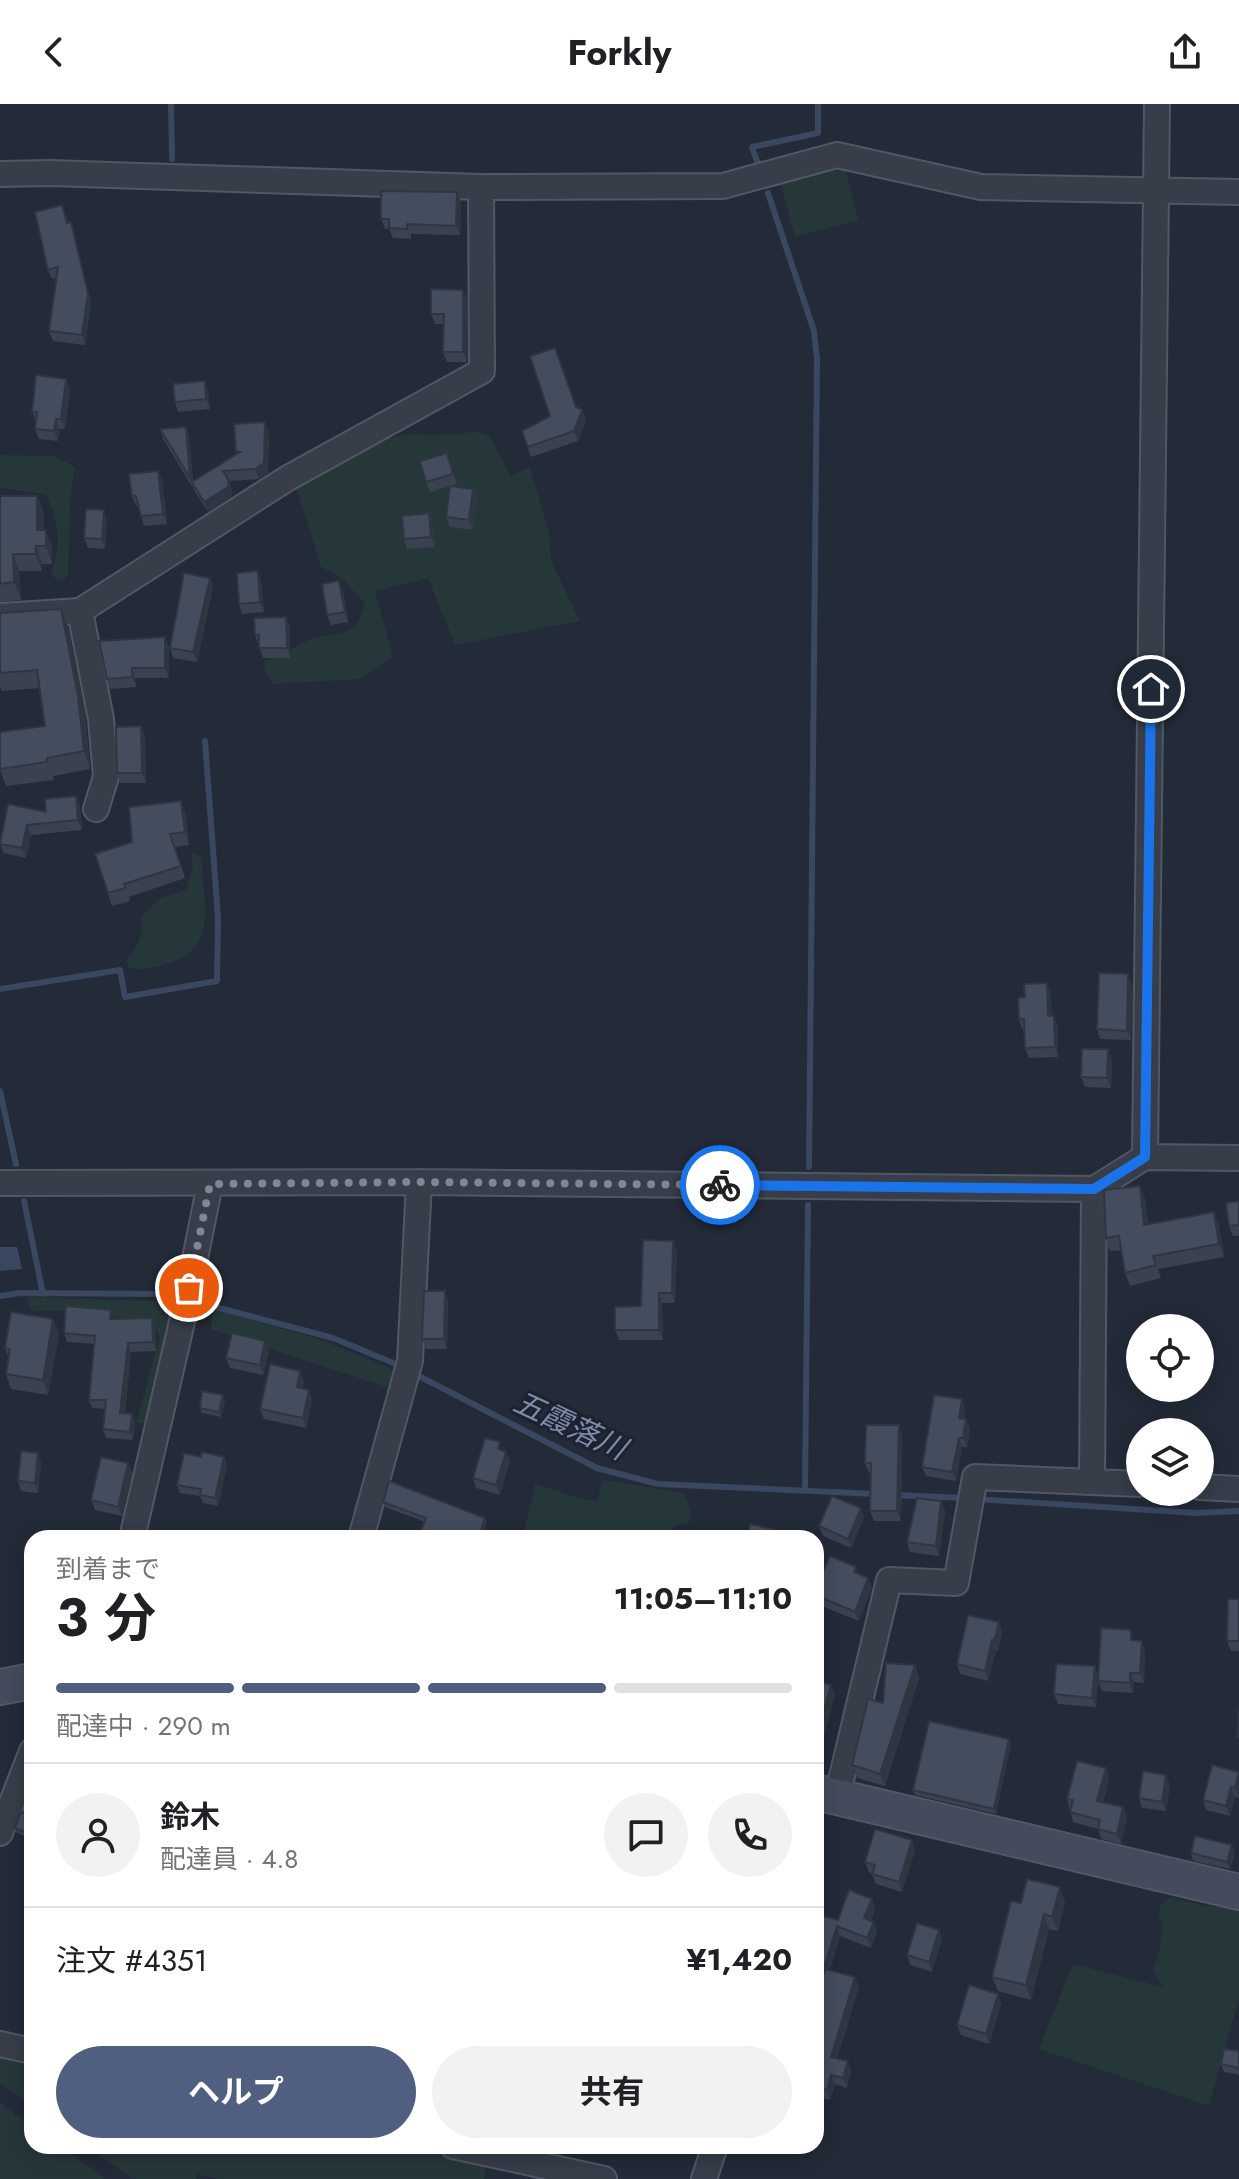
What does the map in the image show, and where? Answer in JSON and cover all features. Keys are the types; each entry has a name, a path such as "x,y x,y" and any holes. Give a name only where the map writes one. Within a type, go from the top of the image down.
{"street":[{"path":"1145,1157 1157,104"},
{"path":"0,174 481,187 723,186 837,155 981,187 1239,192"},
{"path":"0,616 80,611 288,478 482,371 481,187"},
{"path":"80,611 101,719 106,777 96,809"},
{"path":"0,1183 419,1182 1094,1189 1145,1157 1239,1158"},
{"path":"363,1530 409,1369 419,1182"},
{"path":"134,1530 210,1184"},
{"path":"1092,1482 1094,1189"},
{"path":"1126,1483 975,1477 956,1583 889,1580 827,1795 1239,1892"},
{"path":"1214,1488 1239,1489"},
{"path":"0,1687 24,1682"},
{"path":"0,1833 24,1772"},
{"path":"0,2044 24,2049"},
{"path":"509,2154 604,2179"},
{"path":"704,2179 712,2154"}],"shaded area":[{"path":"830,165 845,168 858,220 795,237 779,177"},
{"path":"475,431 489,436 511,476 530,467 549,533 551,561 580,621 455,645 428,578 375,591 393,657 361,679 273,684 264,668 265,661 305,642 350,630 356,625 365,604 343,579 321,567 296,486 365,448 393,437"},
{"path":"0,455 54,456 75,467 70,501 68,573 64,580 58,582 51,573 58,534 46,495 0,487"},
{"path":"191,852 202,858 205,904 203,932 197,944 187,955 172,962 150,968 129,968 127,960 141,935 141,917 160,898 186,890 193,866"},
{"path":"27,1297 155,1301 177,1307 149,1424 136,1423 160,1337 155,1327 94,1313 31,1311"},
{"path":"213,1309 322,1340 402,1373 396,1390 211,1329"},
{"path":"603,1480 684,1493 692,1517 687,1524 674,1527 674,1530 525,1530 535,1484 597,1501"},
{"path":"1170,1897 1204,1906 1233,1908 1239,1912 1239,1998 1209,2106 1039,2049 1073,1964 1163,1987 1153,1970 1163,1924 1158,1917 1160,1906"},
{"path":"0,2053 24,2058 24,2100 0,2083"},
{"path":"0,2103 24,2120 24,2154 71,2154 106,2179 0,2179"},
{"path":"98,2154 448,2154 487,2163 484,2179 219,2179 197,2174 196,2179 130,2177"}],"water":[{"path":"0,1247 17,1247 22,1269 0,1271"}],"building":[{"path":"381,191 457,192 456,226 407,224 407,229 389,228 389,219 381,219"},
{"path":"62,205 67,223 71,222 88,293 82,335 49,331 58,267 48,270 35,212"},
{"path":"431,289 463,290 463,352 443,352 444,314 431,314"},
{"path":"555,348 576,407 582,410 574,431 528,447 522,431 550,416 530,356"},
{"path":"36,375 66,379 61,419 56,419 54,431 35,429 37,412 32,412"},
{"path":"205,381 206,399 175,402 173,384"},
{"path":"265,422 264,463 255,469 223,471 229,481 228,487 204,502 192,482 240,452 236,452 234,424"},
{"path":"186,427 190,478 160,429"},
{"path":"447,453 453,474 426,482 420,461"},
{"path":"158,471 163,514 141,516 136,496 132,496 129,474"},
{"path":"450,486 473,489 469,520 446,517"},
{"path":"0,496 37,496 37,530 46,530 46,546 36,546 35,554 13,554 14,582 0,584"},
{"path":"86,509 104,510 102,539 84,538"},
{"path":"429,513 431,537 404,539 402,516"},
{"path":"258,571 260,602 239,604 237,573"},
{"path":"184,573 210,578 193,652 170,648"},
{"path":"339,581 345,612 327,615 322,584"},
{"path":"61,609 78,696 84,751 47,758 47,762 0,769 0,732 45,726 37,670 0,673 0,613"},
{"path":"286,617 287,648 259,648 254,618"},
{"path":"165,637 165,668 132,668 132,677 107,679 99,641"},
{"path":"141,726 142,773 117,773 116,727"},
{"path":"76,796 78,820 27,825 22,848 0,844 8,804 46,812 45,799"},
{"path":"181,801 185,832 170,834 181,866 124,884 125,888 108,893 95,854 132,842 129,807"},
{"path":"1099,973 1128,974 1127,1031 1097,1029"},
{"path":"1047,983 1048,1016 1054,1016 1055,1047 1025,1048 1024,1019 1019,1019 1018,998 1025,997 1024,984"},
{"path":"1082,1049 1108,1049 1107,1078 1081,1077"},
{"path":"1140,1186 1144,1225 1214,1212 1219,1244 1153,1256 1156,1265 1125,1273 1119,1236 1106,1238 1104,1190"},
{"path":"1239,1201 1239,1225 1229,1226 1226,1203"},
{"path":"643,1240 673,1241 672,1293 659,1293 659,1330 615,1330 615,1307 641,1306"},
{"path":"424,1291 445,1291 444,1339 422,1339"},
{"path":"66,1306 111,1310 110,1319 152,1318 153,1342 128,1343 120,1413 132,1414 130,1432 103,1429 106,1400 89,1400 95,1336 64,1333"},
{"path":"11,1312 53,1319 43,1380 6,1374 10,1349 5,1348"},
{"path":"232,1333 265,1341 260,1365 226,1358"},
{"path":"270,1364 300,1371 297,1387 309,1390 303,1418 260,1409"},
{"path":"202,1391 223,1395 219,1412 200,1408"},
{"path":"934,1395 962,1399 959,1418 966,1419 952,1472 922,1467"},
{"path":"866,1425 899,1425 897,1511 870,1511 871,1463 865,1463"},
{"path":"485,1438 500,1442 498,1449 506,1452 496,1485 473,1478"},
{"path":"21,1451 38,1453 35,1483 18,1481"},
{"path":"202,1452 224,1457 215,1498 200,1495 201,1489 177,1485 184,1453 201,1457"},
{"path":"101,1457 128,1463 118,1507 91,1500"},
{"path":"389,1481 485,1518 481,1530 421,1530 426,1518 383,1502"},
{"path":"832,1496 861,1508 848,1539 819,1526"},
{"path":"917,1498 941,1501 936,1546 907,1542"},
{"path":"750,1524 777,1530 749,1530"},
{"path":"830,1556 856,1567 854,1572 868,1578 855,1612 824,1598 824,1570"},
{"path":"1228,1599 1239,1599 1239,1641 1227,1641"},
{"path":"968,1615 999,1622 985,1671 957,1664"},
{"path":"1101,1628 1131,1630 1131,1640 1142,1641 1140,1673 1130,1673 1130,1683 1098,1681"},
{"path":"886,1663 915,1665 880,1774 852,1765 868,1699 883,1703"},
{"path":"1056,1664 1095,1666 1092,1698 1054,1694"},
{"path":"824,1683 831,1685 824,1710"},
{"path":"929,1721 1009,1739 994,1809 913,1790"},
{"path":"1077,1761 1106,1768 1097,1801 1123,1807 1117,1834 1098,1829 1100,1820 1070,1812 1073,1800 1067,1799"},
{"path":"1212,1765 1239,1772 1226,1806 1203,1800"},
{"path":"1143,1771 1166,1775 1162,1802 1139,1798"},
{"path":"21,1812 24,1813 24,1831 15,1828"},
{"path":"875,1829 912,1840 899,1882 872,1874 875,1865 865,1862"},
{"path":"1195,1836 1232,1845 1227,1862 1191,1853"},
{"path":"1027,1879 1060,1887 1052,1917 1044,1914 1026,1985 992,1977 1011,1901 1021,1903"},
{"path":"849,1890 872,1899 864,1918 874,1922 867,1938 837,1926 824,1967 824,1916 838,1920"},
{"path":"917,1923 939,1930 929,1962 907,1955"},
{"path":"825,1969 855,1977 831,2057 848,2061 843,2078 831,2075 827,2090 824,2089"},
{"path":"969,1985 998,1994 986,2034 957,2025"},
{"path":"1224,2049 1239,2051 1239,2068 1221,2064"}],"waterway":[{"path":"171,104 172,159"},
{"path":"758,164 752,147 818,133 818,104"},
{"path":"768,193 814,331 817,359 809,1167"},
{"path":"0,989 120,970 125,997 217,981 218,918 205,741"},
{"path":"0,1091 16,1164"},
{"path":"24,1201 43,1294"},
{"path":"805,1490 808,1205"},
{"name":"五霞落川","path":"0,1296 20,1293 160,1294 182,1299"},
{"name":"五霞落川","path":"193,1301 333,1338 403,1367"},
{"name":"五霞落川","path":"413,1373 597,1468 658,1484 876,1494"},
{"name":"五霞落川","path":"895,1495 964,1498"},
{"name":"五霞落川","path":"975,1499 1196,1513 1239,1511"}],"way so far":[{"path":"189,1288 210,1184 419,1182 720,1185"}],"route":[{"path":"720,1185 1094,1189 1145,1157 1151,689"}]}
